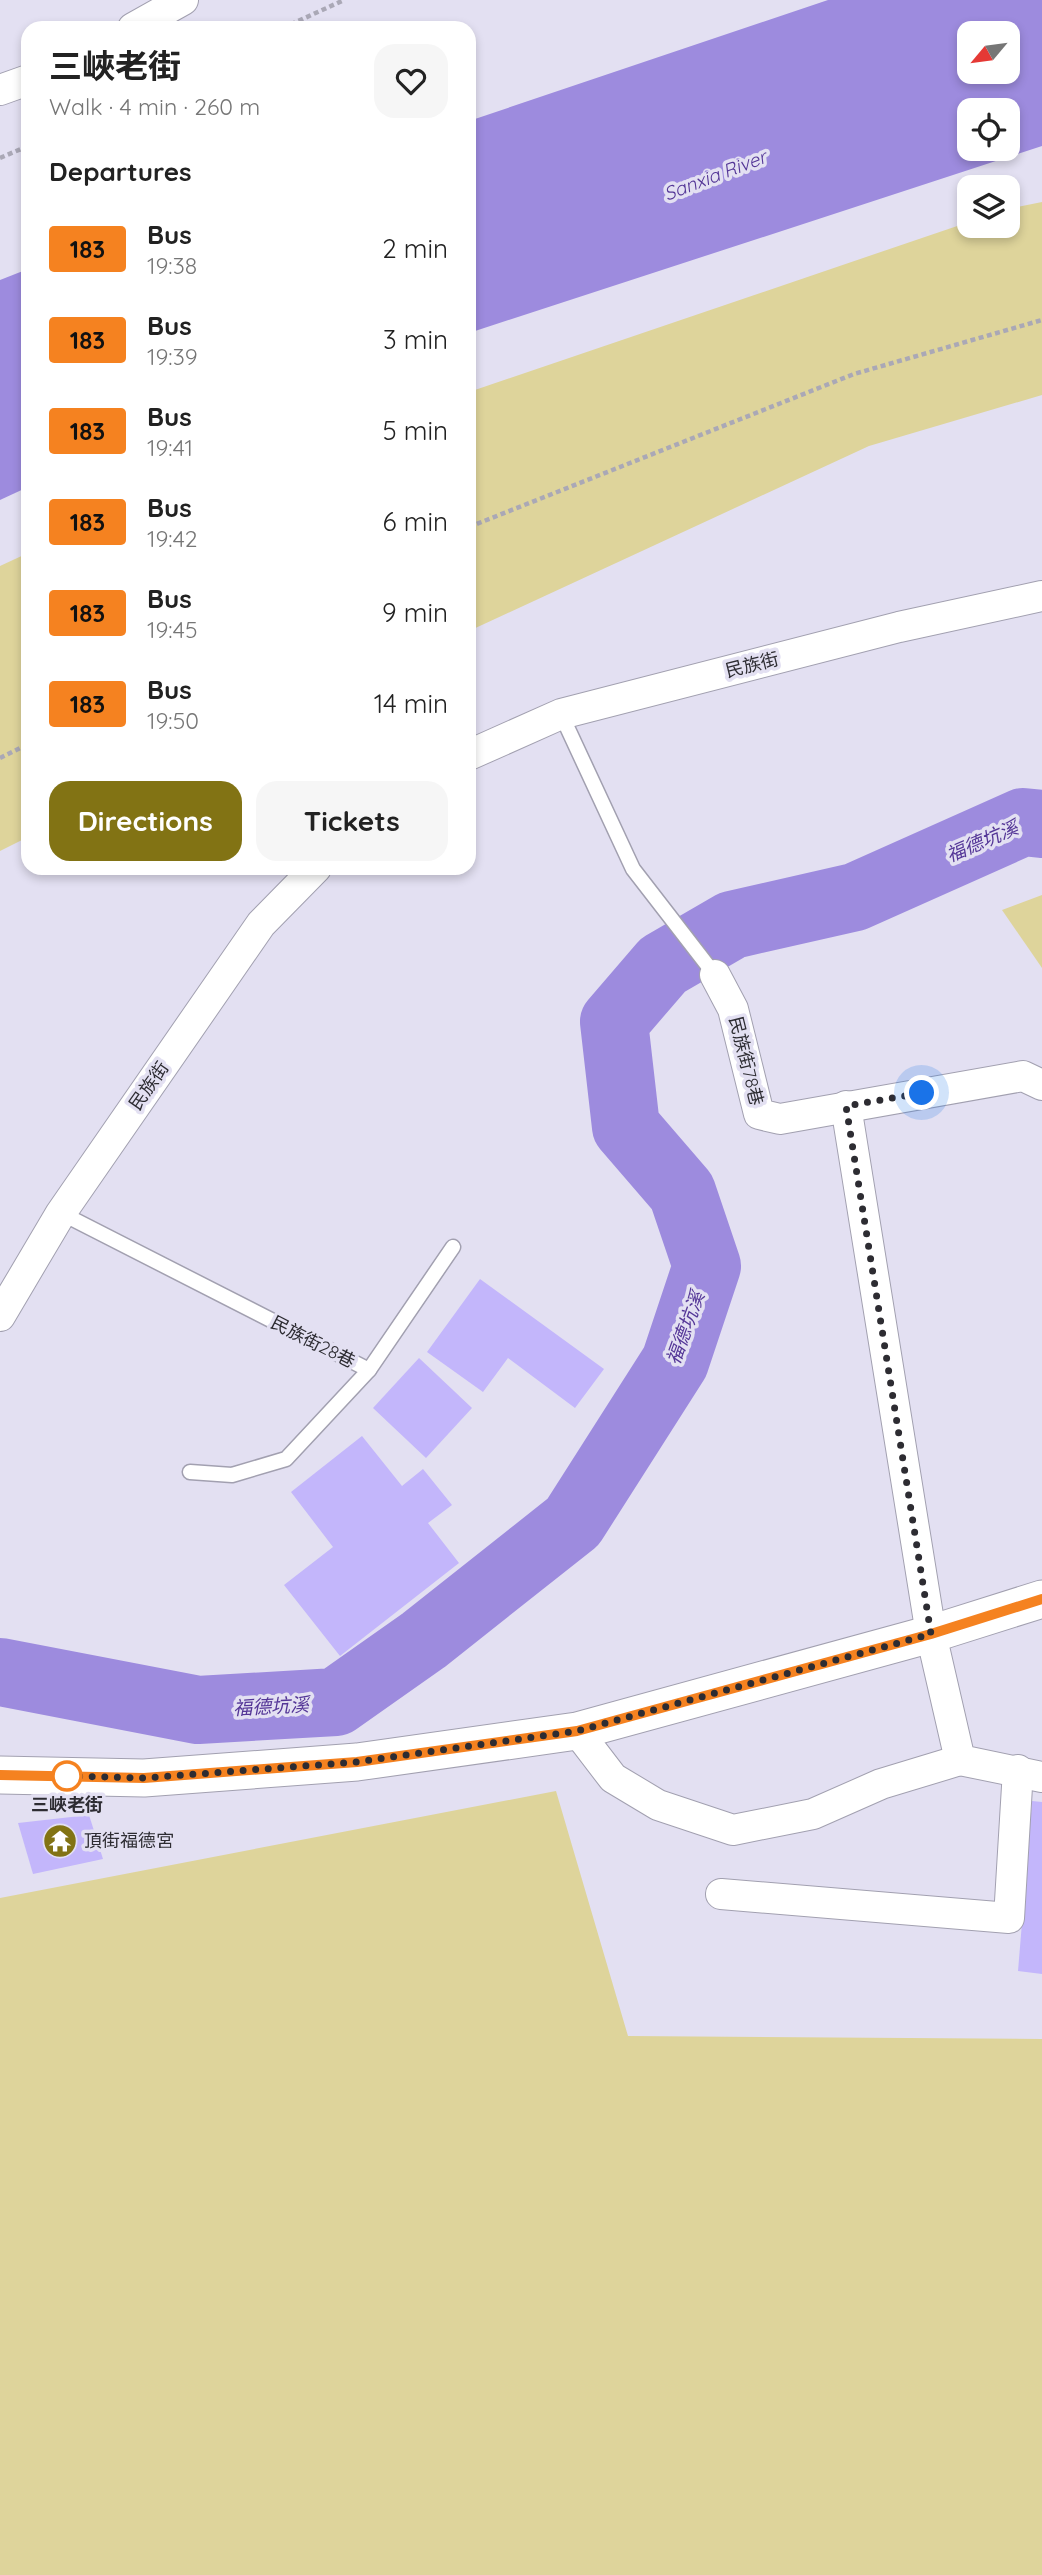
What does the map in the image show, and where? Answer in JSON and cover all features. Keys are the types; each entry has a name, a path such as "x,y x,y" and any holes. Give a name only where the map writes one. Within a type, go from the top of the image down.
{"street":[{"path":"146,21 183,0"},
{"path":"0,90 21,82"},
{"name":"民族街","path":"476,752 561,714 899,627 1042,596"},
{"name":"民族街","path":"0,1316 61,1213 261,924 309,875"},
{"name":"民族街78巷","path":"715,975 733,1009 759,1114 780,1119 1023,1076 1042,1085"},
{"path":"846,1106 931,1634 960,1760"},
{"path":"0,1775 144,1778 357,1762 577,1731 931,1634 1042,1599"},
{"path":"577,1731 613,1778 659,1805 733,1830 813,1814 881,1784 960,1760 1030,1774 1009,1918 721,1894"}],"lane":[{"path":"561,714 633,869 715,975"},
{"name":"民族街28巷","path":"61,1213 369,1370 286,1459 232,1475 190,1472"},
{"path":"369,1370 453,1247"}],"path":[{"path":"298,21 344,0"},
{"path":"0,159 21,149"},
{"path":"476,524 854,374 1042,320"},
{"path":"0,758 21,748"}],"shaded area":[{"path":"1042,202 1042,395 869,446 476,628 476,390 957,226 957,238 1020,238 1020,207"},
{"path":"21,556 21,840 0,851 0,566"},
{"path":"1042,895 1042,968 1002,910"},
{"path":"556,1791 628,2036 1042,2039 1042,2575 0,2575 0,1898"}],"water":[{"name":"Sanxia River","path":"828,0 1042,0 1042,146 1020,153 1020,98 957,98 957,161 996,161 476,331 476,119"},
{"path":"21,272 21,490 0,500 0,280"}],"building":[{"path":"480,1279 604,1369 575,1408 508,1358 483,1392 427,1352"},
{"path":"419,1358 472,1408 426,1458 373,1408"},
{"path":"362,1436 402,1486 423,1469 452,1505 428,1523 459,1563 340,1656 284,1585 333,1547 291,1492"},
{"path":"1032,1801 1042,1802 1042,1974 1018,1971"},
{"name":"頂街福德宮","path":"89,1815 103,1859 33,1874 18,1823"}],"waterway":[{"name":"福德坑溪","path":"0,1672 198,1710 336,1702 424,1640 573,1522 675,1362 707,1266 682,1192 626,1127 614,1022 663,965 732,925 855,897 1023,822 1042,824"}],"bus line":[{"name":"183","path":"0,1775 144,1778 357,1762 577,1731 931,1634 1042,1599"}],"place":[{"name":"三峽老街","path":"67,1776"},
{"name":"頂街福德宮","path":"60,1841"}],"route":[{"path":"67,1776 144,1778 357,1762 577,1731 931,1634 846,1106 922,1093"}]}
